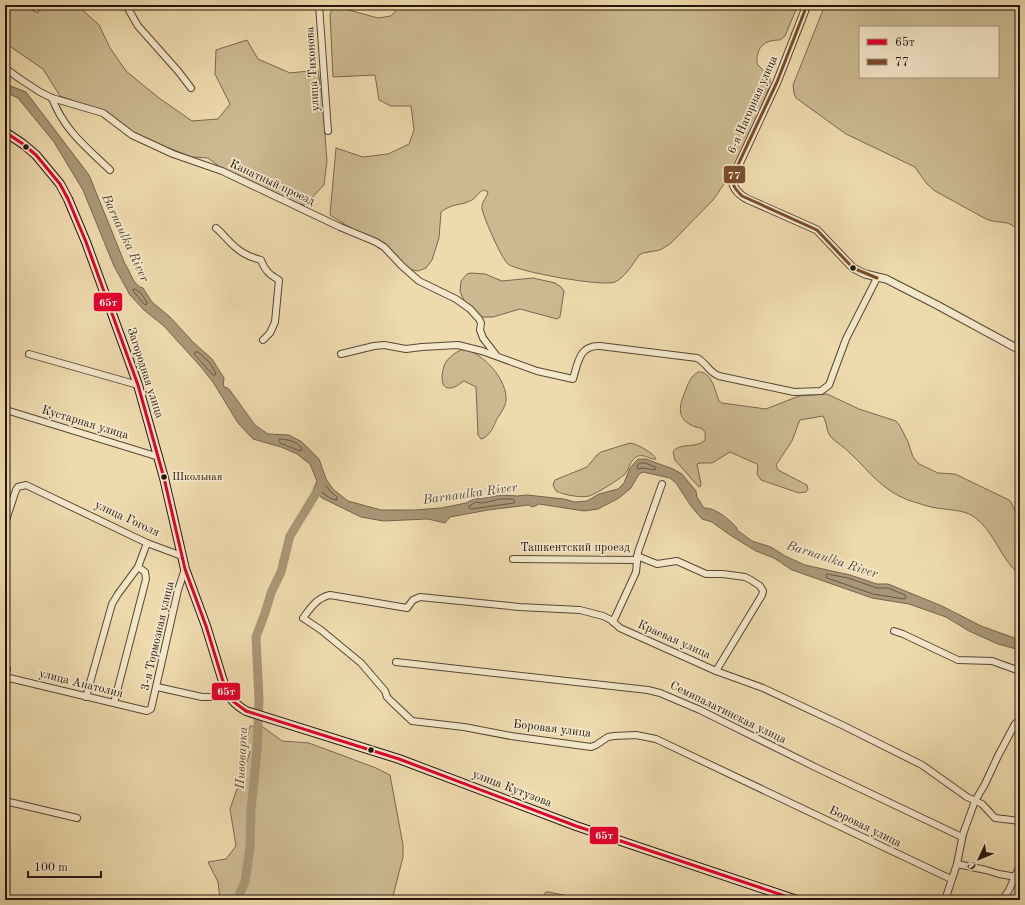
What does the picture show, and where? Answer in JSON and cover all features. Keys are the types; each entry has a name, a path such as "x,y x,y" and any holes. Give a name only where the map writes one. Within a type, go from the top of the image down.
{"main road":[{"name":"Загородная улица","path":"5,132 36,155 60,184 68,199 103,287 138,385 159,457 182,556"},
{"path":"182,556 226,691"},
{"name":"улица Кутузова","path":"226,691 237,706 246,711 399,759 576,826 797,900"}],"street":[{"path":"126,5 138,26 191,88"},
{"name":"улица Тихонова","path":"319,5 328,131"},
{"name":"6-я Нагорная улица","path":"807,5 777,82 736,169 732,182 734,188 742,196 818,230 853,268 877,278"},
{"name":"Канатный проезд","path":"5,68 40,92 52,98 103,113 132,136 173,154 222,171 335,225 376,242 384,247 419,281 456,299 470,309 481,323 480,330 483,338 497,357"},
{"path":"52,98 57,110 74,136 110,170"},
{"path":"216,228 231,244 248,257 261,260 264,268 271,276 279,280 275,322 270,333 264,340"},
{"path":"341,354 384,345 406,349 428,346 458,345 482,351 537,371 573,379 585,349 593,346 600,346 697,358 703,361 709,370 719,376 794,392 821,391 828,385 846,339 877,278 886,279 1020,350"},
{"path":"29,354 138,385"},
{"name":"Кустарная улица","path":"6,410 159,457"},
{"path":"613,622 636,572 637,558 662,484"},
{"name":"улица Гоголя","path":"5,522 16,490 22,486 30,487 147,543 182,556"},
{"path":"86,697 112,604 138,566 147,543"},
{"name":"Ташкентский проезд","path":"513,559 637,558 657,564 677,561 706,574 723,574 745,577 751,580 760,586 763,592 716,671"},
{"path":"114,703 146,579 145,572 138,566"},
{"name":"3-я Тормозная улица","path":"151,709 178,590 185,569"},
{"name":"Краевая улица","path":"303,618 316,602 323,597 334,595 408,608 413,600 420,597 519,607 580,610 599,614 620,628 716,671 763,688 914,760 967,797 982,804 995,818 1020,821"},
{"name":"Боровая улица","path":"303,618 321,630 361,663 386,691 387,697 412,721 464,727 512,736 591,747 596,746 606,738 614,736 636,735 656,739 951,879"},
{"path":"894,631 958,660 992,661 1020,672"},
{"name":"Семипалатинская улица","path":"396,662 648,690 660,693 700,710 962,837"},
{"path":"5,667 5,677"},
{"name":"улица Анатолия","path":"5,677 147,711 151,709"},
{"path":"157,687 202,697 213,697 226,691"},
{"path":"946,900 951,879 957,864 962,837 975,801 1015,724 1020,719"},
{"path":"5,800 76,818"},
{"path":"957,864 1017,878"},
{"path":"1002,900 1017,878 1020,865"}],"shaded area":[{"path":"5,5 22,5 38,13 40,5 77,5 99,25 110,48 126,71 159,98 192,121 218,119 230,104 215,74 216,50 247,40 258,59 290,73 318,70 322,96 327,161 324,185 305,205 295,203 224,170 208,158 192,157 132,134 103,111 60,96 43,69 5,43"},
{"path":"798,5 785,36 780,40 765,43 758,53 757,64 770,77 770,85 751,132 726,181 713,200 670,244 660,250 639,255 619,280 607,283 579,281 543,275 508,264 497,246 483,214 482,204 488,192 484,190 472,200 449,207 441,212 439,238 432,260 426,268 418,271 408,269 383,248 330,215 336,148 363,157 388,154 409,144 414,130 411,106 391,106 379,100 375,75 333,77 330,14 334,6 378,18 391,16 400,6"},
{"path":"825,5 1020,5 1020,232 1008,223 986,219 935,191 927,184 915,167 846,134 796,98 793,85"},
{"path":"467,274 485,274 502,281 533,278 555,283 564,291 560,317 557,319 520,309 493,317 482,317 470,307 460,292 461,281"},
{"path":"464,349 479,356 493,369 499,376 506,393 506,401 503,409 490,432 481,439 478,435 476,387 464,381 450,388 446,387 442,382 442,373 446,362 454,354"},
{"path":"698,372 707,375 710,378 719,401 722,403 766,409 799,396 827,394 859,409 896,421 908,442 913,457 919,464 938,473 955,474 1011,502 1020,522 1020,575 1007,561 981,522 969,514 936,508 908,500 891,491 877,480 849,452 830,436 823,416 800,420 792,441 776,465 778,470 807,485 808,489 806,492 799,493 761,480 757,474 757,464 730,452 712,463 697,464 701,484 700,487 698,486 675,460 673,452 679,447 702,443 705,440 705,432 685,421 682,418 680,409 687,386 691,378"},
{"path":"630,443 645,449 656,459 638,456 631,462 624,475 597,493 589,496 572,496 556,491 553,485 555,480 587,467 601,452"},
{"path":"250,726 263,727 282,741 309,743 376,768 390,775 403,845 403,857 392,900 220,900 218,882 208,862 226,859 236,846 230,809 250,752 245,746"},
{"path":"546,892 588,900 543,900 543,896"}],"water":[{"path":"5,84 26,92 89,175 125,264 137,285 143,288 152,302 170,317 193,342 212,359 224,378 223,386 229,389 255,425 268,434 289,435 302,442 319,459 326,479 333,489 348,501 381,510 415,510 441,508 466,503 476,498 480,499 501,495 527,495 564,499 575,502 587,501 599,494 618,489 624,483 630,468 638,459 646,459 682,474 696,491 697,497 704,508 708,508 722,515 737,528 737,530 752,541 771,547 785,556 805,565 850,575 877,584 888,584 942,606 981,626 1020,640 1020,650 998,644 969,631 946,617 909,604 872,598 792,570 774,558 756,551 712,522 702,519 691,506 676,483 670,478 643,472 639,474 631,488 619,498 598,509 584,511 539,504 533,507 528,505 450,517 445,523 428,519 383,521 361,517 322,498 313,490 317,481 310,464 297,454 281,447 253,439 238,423 213,382 201,367 164,326 144,310 130,295 114,266 83,190 54,142 18,98 5,92"}],"waterway":[{"name":"Пивоварка","path":"237,900 245,882 250,847 251,810 257,751 259,700 256,637 271,593 281,572 290,536 321,485"}],"transit line":[{"name":"77","path":"807,5 777,82 736,169 733,184 742,196 817,230 853,268 877,278"},
{"name":"65т","path":"5,132 36,155 60,184 86,242 138,385 164,478 185,569 206,626 226,691 234,702 246,711 399,759 576,826 797,900"}],"place":[{"name":"Школьная","path":"164,477"}],"water label":[{"name":"Barnaulka River","path":"125,238"},
{"name":"Barnaulka River","path":"470,494"},
{"name":"Barnaulka River","path":"832,560"}]}
